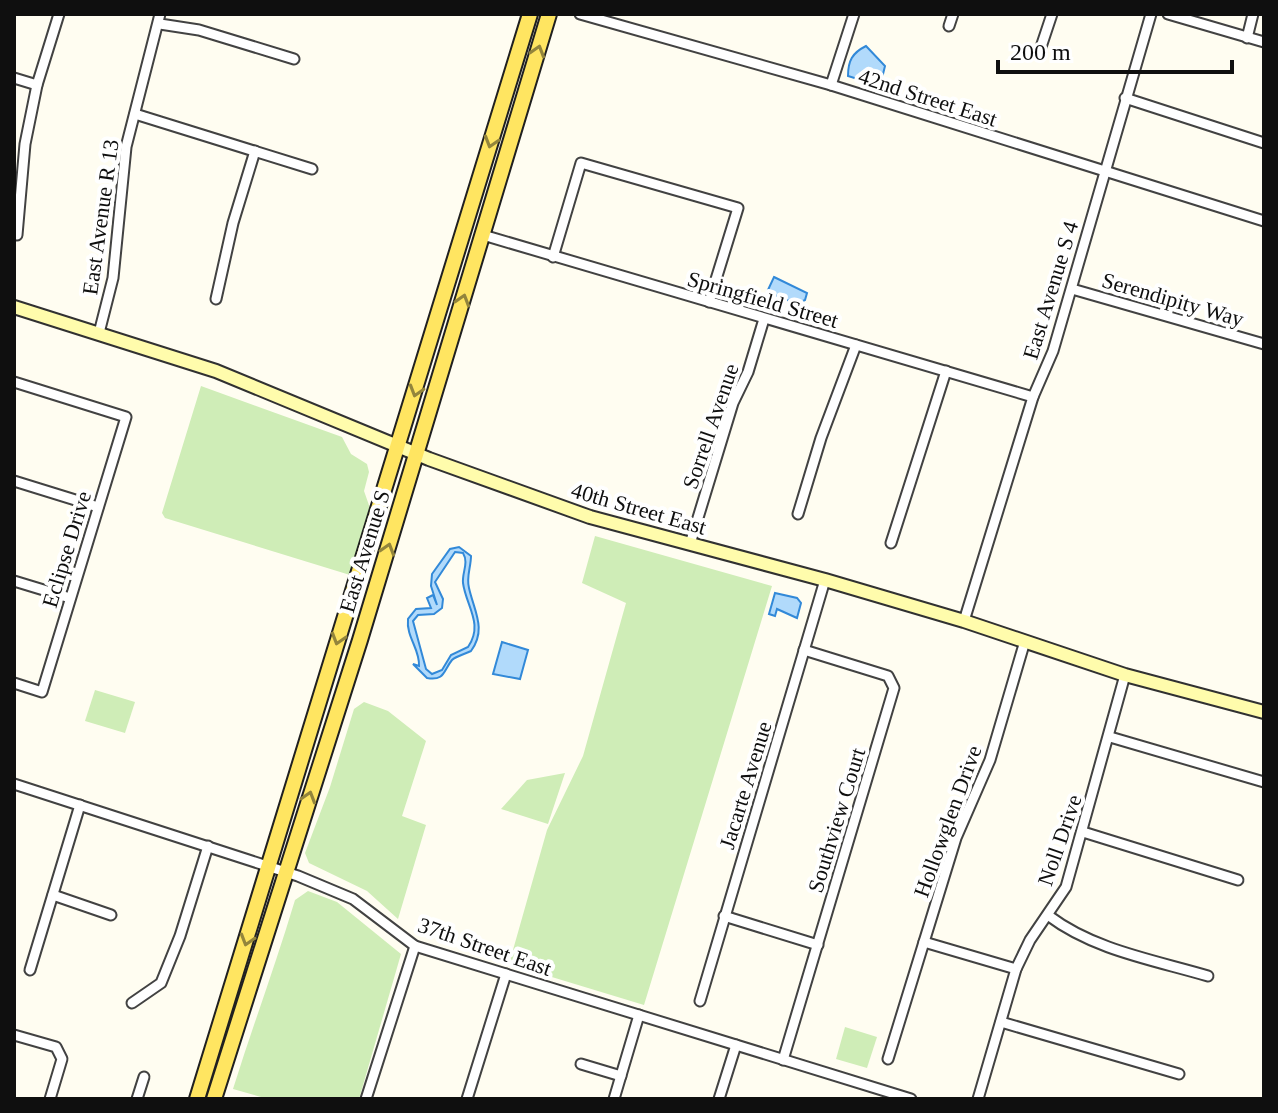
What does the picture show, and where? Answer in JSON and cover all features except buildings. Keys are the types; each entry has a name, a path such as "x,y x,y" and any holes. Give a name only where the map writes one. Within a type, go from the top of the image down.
{"main road":[{"name":"East Avenue S","path":"197,1099 530,14"},
{"name":"East Avenue S","path":"214,1099 418,452 549,14"},
{"name":"40th Street East","path":"14,307 216,371 562,508 825,580 964,621 1125,675 1264,712"}],"street":[{"path":"17,235 25,144 37,85 59,14"},
{"name":"42nd Street East","path":"580,14 831,85 1264,221"},
{"path":"831,85 854,14"},
{"path":"949,26 953,14"},
{"path":"1039,53 1052,14"},
{"name":"East Avenue S 4","path":"964,621 1033,397 1053,351 1151,14"},
{"path":"1168,14 1264,42"},
{"path":"1247,38 1253,14"},
{"path":"160,19 294,59"},
{"name":"East Avenue R 13","path":"99,333 113,278 126,147 160,19"},
{"path":"14,78 37,85"},
{"path":"1125,98 1264,143"},
{"path":"135,114 312,169"},
{"path":"216,299 233,223 255,151"},
{"path":"553,257 581,163 738,208 709,302"},
{"name":"Springfield Street","path":"483,235 1033,397"},
{"name":"Serendipity Way","path":"1072,289 1264,344"},
{"name":"Sorrell Avenue","path":"690,544 733,403 748,372 764,319"},
{"path":"798,514 821,438 856,345"},
{"path":"891,543 946,371"},
{"name":"Eclipse Drive","path":"14,382 126,417 42,692 14,683"},
{"path":"14,481 98,507"},
{"name":"Jacarte Avenue","path":"700,1001 825,580"},
{"path":"14,581 70,598"},
{"name":"Hollowglen Drive","path":"888,1059 956,838 990,760 1025,641"},
{"name":"Southview Court","path":"783,1060 894,688 888,676 804,650"},
{"name":"Noll Drive","path":"978,1099 1016,969 1030,940 1066,887 1125,675"},
{"path":"1110,737 1264,782"},
{"name":"37th Street East","path":"14,784 286,871 353,899 415,946 911,1099"},
{"path":"30,970 80,805"},
{"path":"1083,832 1238,880"},
{"path":"132,1003 161,983 208,846"},
{"path":"53,895 111,915"},
{"path":"724,916 818,945"},
{"path":"1049,916 1073,934 1208,976"},
{"path":"924,942 1016,969"},
{"path":"366,1099 415,946"},
{"path":"467,1099 506,974"},
{"path":"614,1099 639,1015"},
{"path":"1001,1022 1179,1074"},
{"path":"14,1035 56,1047 62,1059 50,1099"},
{"path":"719,1099 736,1045"},
{"path":"581,1064 621,1076"},
{"path":"137,1099 144,1077"}],"green space":[{"path":"201,386 342,437 351,454 367,464 369,472 364,491 370,508 350,575 165,518 162,513"},
{"path":"595,536 772,586 644,1005 509,964 547,830 583,756 626,603 582,583"},
{"path":"95,690 135,702 125,733 85,721"},
{"path":"364,702 388,711 426,741 402,816 426,825 398,919 367,891 309,863 305,853 330,787 354,709"},
{"path":"565,773 548,824 501,809 527,780"},
{"path":"308,891 337,902 401,954 359,1099 268,1099 233,1089 295,900"},
{"path":"845,1027 877,1037 867,1068 836,1059"}],"water":[{"path":"866,46 885,66 880,86 848,76 852,58"},
{"path":"774,277 807,293 805,300 797,304 767,292"},
{"path":"459,547 471,556 468,584 478,620 478,635 471,651 452,660 440,677 433,679 427,678 413,664 419,666 408,619 416,609 431,608 427,598 433,595 437,605 431,586 432,574 450,549","holes":["455,552 463,553 463,583 473,615 473,639 468,647 451,655 442,670 432,674 426,669 413,621 418,615 434,614 442,608 443,599 435,582"]},
{"path":"775,593 797,598 801,603 797,618 777,609 775,616 769,614"},
{"path":"502,642 528,650 520,679 493,674"}]}
